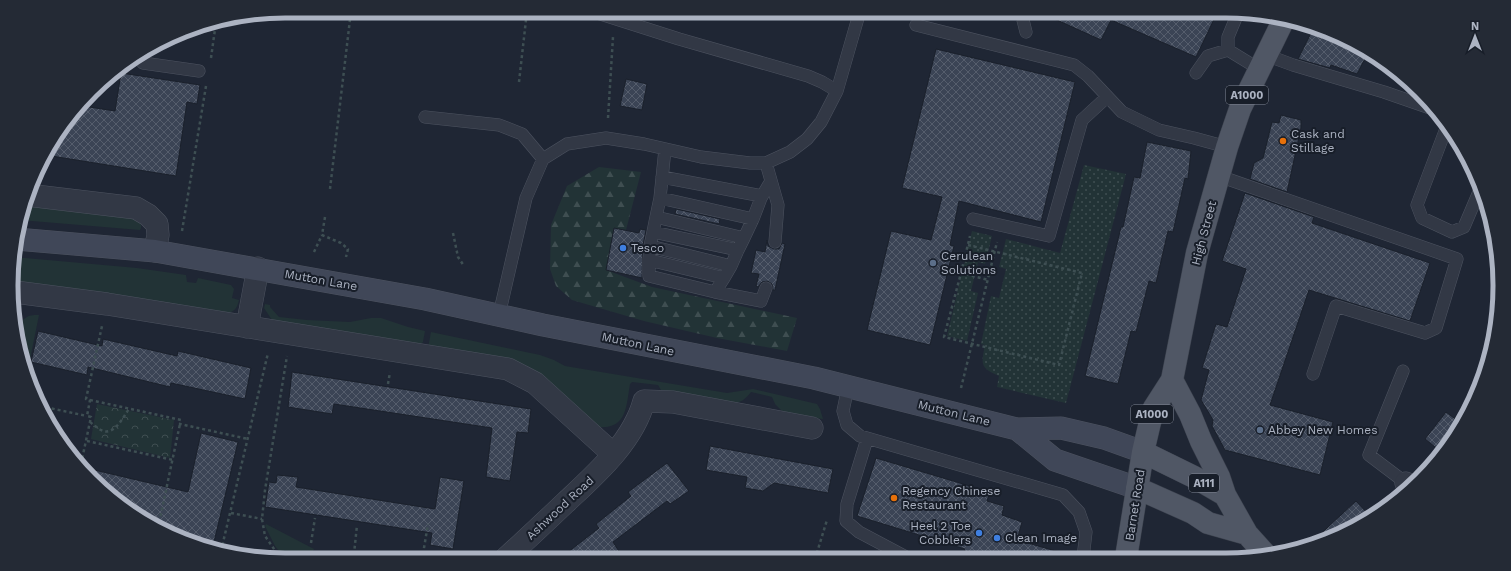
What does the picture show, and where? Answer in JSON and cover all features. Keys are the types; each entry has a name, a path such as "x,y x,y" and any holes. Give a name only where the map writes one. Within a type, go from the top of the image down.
{"main road":[{"name":"High Street","path":"1143,452 1154,408 1172,380 1197,253 1227,147 1240,109 1282,24"},
{"name":"Mutton Lane","path":"22,240 155,251 425,298 499,315 702,357 814,378 1017,429 1061,428 1104,438 1143,452"},
{"path":"1172,380 1220,477 1225,495"},
{"name":"Mutton Lane","path":"1017,429 1055,460 1137,488"},
{"name":"Barnet Road","path":"1127,553 1143,452"},
{"name":"A111","path":"1143,452 1194,477 1225,495 1247,534 1262,551"},
{"name":"A111","path":"1137,488 1193,513 1208,522 1247,534"}],"street":[{"path":"33,196 136,208 148,215 158,224 158,235 155,251"},
{"path":"247,327 258,268"},
{"path":"18,292 107,304 508,369 535,383 614,454 634,427 641,414 644,401 674,402 812,428"},
{"name":"Ashwood Road","path":"512,553 598,472 614,454"}],"lane":[{"path":"613,18 679,39 808,76 837,91"},
{"path":"499,315 526,198 543,159 567,144 606,138 701,157 750,163 766,163 790,152 807,139 821,122 837,91 858,18"},
{"path":"1022,18 1026,32"},
{"path":"1228,50 1228,37 1236,19"},
{"path":"916,25 1074,65 1088,76 1122,112 1160,130 1227,147"},
{"path":"1196,73 1208,56 1228,50 1263,62 1293,65 1384,92 1424,106"},
{"path":"141,61 143,63 198,71"},
{"path":"973,219 1049,236 1082,120 1107,97"},
{"path":"425,117 499,125 522,134 543,159"},
{"path":"1445,132 1417,205 1422,218 1452,232 1464,227 1477,195"},
{"path":"665,149 660,198 650,246 649,276 715,292 761,301 766,288"},
{"path":"766,163 778,205 775,242"},
{"path":"1219,176 1457,258 1436,328 1425,333 1336,306 1313,374"},
{"path":"662,177 762,196"},
{"path":"715,292 731,266 762,196 771,181"},
{"path":"660,198 753,219"},
{"path":"656,217 744,238"},
{"path":"653,232 738,250"},
{"path":"650,246 731,266"},
{"path":"649,260 724,278"},
{"path":"1403,371 1369,455 1407,482"},
{"path":"848,387 843,410 847,425 860,436 1063,495 1078,512 1086,532 1083,553"},
{"path":"867,439 847,504 846,520 859,532 899,553"}],"path":[{"path":"330,188 350,18"},
{"path":"518,82 526,18"},
{"path":"211,58 215,27"},
{"path":"608,118 613,32"},
{"path":"182,234 207,81"},
{"path":"314,252 322,235 325,217"},
{"path":"968,245 1082,273 1059,365 944,337 968,245 973,219"},
{"path":"961,388 1001,226"},
{"path":"453,233 458,257 464,266"},
{"path":"322,235 341,243 348,249 346,257"},
{"path":"961,273 988,280"},
{"path":"107,304 86,399 181,420 160,521"},
{"path":"222,546 248,439 282,333"},
{"path":"276,552 265,536 262,519 282,333"},
{"path":"87,416 90,400"},
{"path":"48,408 91,417 82,460"},
{"path":"90,422 101,430 108,432 119,423 129,408"},
{"path":"180,424 248,439"},
{"path":"87,441 173,460"},
{"path":"230,513 262,519"},
{"path":"311,543 315,518"},
{"path":"423,553 428,524"},
{"path":"354,553 357,525"},
{"path":"270,552 274,549"}],"green space":[{"path":"1084,165 1126,174 1066,403 997,387 999,376 988,371 983,365 985,345 981,344 991,296 999,298 1006,269 999,267 1006,239 1060,253"},
{"path":"599,167 641,172 626,230 614,228 606,270 652,287 797,318 787,351 717,338 644,321 572,300 556,286 550,269 551,225 567,186"},
{"path":"30,205 136,219 140,222 140,230 26,220"},
{"path":"972,231 992,236 985,264 978,262 971,291 978,293 967,341 947,336"},
{"path":"20,258 137,268 186,275 187,282 196,283 198,278 231,285 234,289 232,298 239,300 235,310 225,314 18,284"},
{"path":"265,304 270,305 279,317 350,322 371,318 381,318 425,331 423,342 418,346 272,320 264,308"},
{"path":"31,315 39,315 29,362 20,323"},
{"path":"431,332 540,355 565,366 727,393 753,389 817,404 823,419 785,414 775,404 772,397 751,392 742,401 731,404 661,390 658,385 632,382 630,384 626,409 620,421 607,427 597,427 538,373 525,365 509,359 428,348"},
{"path":"97,404 174,420 170,458 91,439"},
{"path":"266,524 314,549 312,553 280,553 275,546 265,526"}],"building":[{"path":"1052,18 1215,18 1196,57 1111,20 1101,40"},
{"path":"1311,32 1328,38 1365,58 1357,74 1331,65 1330,68 1298,59"},
{"path":"936,49 1075,82 1041,222 959,201 950,245 954,246 930,345 867,330 891,231 931,240 942,197 902,188"},
{"path":"123,73 200,85 197,104 187,102 176,176 52,156 63,137 86,107 115,111 121,75"},
{"path":"626,79 647,84 642,110 620,106"},
{"name":"Cask and Stillage","path":"1281,115 1301,120 1301,128 1287,192 1250,179 1254,163 1263,158 1272,122 1279,123"},
{"path":"1147,142 1191,151 1188,179 1185,178 1173,232 1168,231 1156,283 1149,281 1136,332 1131,331 1118,384 1085,376 1121,227 1123,227 1134,177 1140,178"},
{"path":"1245,193 1314,217 1312,223 1430,263 1410,321 1309,290 1270,405 1333,422 1320,475 1225,450 1212,426 1213,420 1201,400 1209,370 1202,368 1216,324 1227,327 1246,269 1222,261"},
{"path":"676,209 720,219 719,224 675,214"},
{"path":"614,228 639,233 640,229 646,230 643,245 642,278 606,270"},
{"path":"767,240 768,246 774,249 779,249 782,243 785,244 775,290 773,290 772,284 768,281 762,282 758,287 756,286 759,274 751,273 756,250 765,252"},
{"path":"38,331 102,346 103,339 177,356 178,351 251,368 245,399 171,383 170,387 88,367 87,375 31,362"},
{"path":"292,372 531,409 528,433 517,432 510,481 486,477 492,428 334,404 332,414 288,407"},
{"path":"1446,412 1456,420 1437,449 1425,439"},
{"path":"201,433 238,442 214,542 183,533 152,517 123,498 91,469 188,492"},
{"path":"710,446 833,469 828,493 774,483 763,491 745,488 747,477 706,470"},
{"path":"876,458 990,492 987,501 1004,506 1002,515 1022,522 1017,540 1063,553 964,553 965,549 857,516"},
{"path":"667,463 689,491 670,504 667,501 613,542 620,553 567,553 599,528 596,524 631,496 628,492"},
{"path":"277,475 298,477 296,487 435,509 440,477 464,481 453,549 430,545 432,533 265,507 269,482 276,483"},
{"path":"1356,501 1367,512 1328,533 1318,537"}],"place":[{"name":"Cask and Stillage","path":"1283,141"},
{"name":"Tesco","path":"623,248"},
{"name":"Cerulean Solutions","path":"933,263"},
{"name":"Abbey New Homes","path":"1260,430"},
{"name":"Regency Chinese Restaurant","path":"894,498"},
{"name":"Heel 2 Toe Cobblers","path":"979,533"},
{"name":"Clean Image","path":"997,538"}]}
